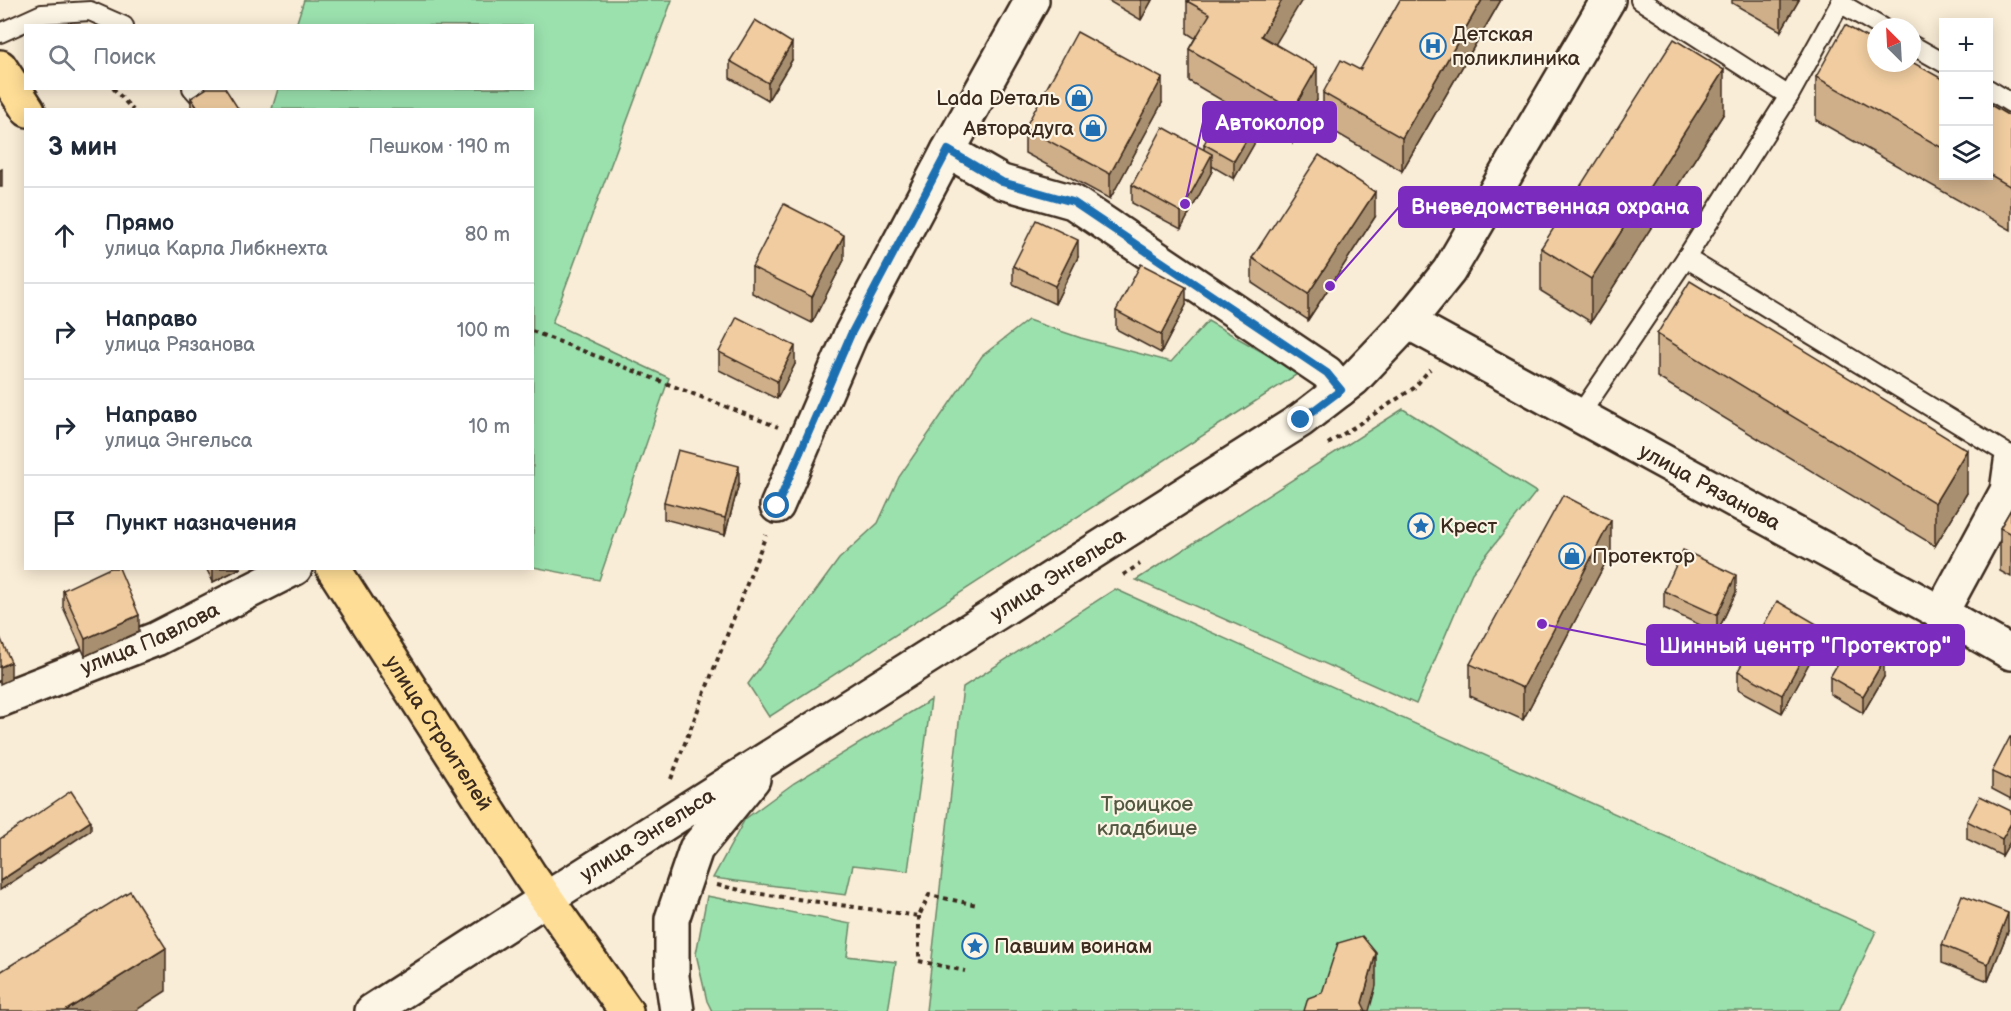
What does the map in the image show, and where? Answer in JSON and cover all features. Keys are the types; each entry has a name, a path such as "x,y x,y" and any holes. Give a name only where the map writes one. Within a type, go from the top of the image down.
{"main road":[{"path":"0,67 27,108"},
{"name":"улица Строителей","path":"334,570 546,899 626,1011"}],"street":[{"path":"777,506 851,334 948,150 1032,0"},
{"name":"улица Энгельса","path":"372,1011 1301,420 1341,390 1408,322 1449,271 1608,0"},
{"path":"948,150 1002,182 1073,202 1327,373 1341,390"},
{"name":"улица Рязанова","path":"1408,322 2011,653"},
{"path":"1941,613 2007,491 2011,462"},
{"name":"улица Павлова","path":"0,700 156,639 291,570"},
{"path":"677,1011 672,977 672,919 696,849 772,756"}],"lane":[{"path":"1640,0 1789,96"},
{"path":"1579,416 1686,258 1789,96 1841,2 1867,18"},
{"path":"0,33 42,14 90,11 119,24"},
{"path":"1921,50 1939,60"},
{"path":"1993,92 2011,103"},
{"path":"1686,258 2011,456"}],"path":[{"path":"115,90 131,108"},
{"path":"534,332 768,424 807,437"},
{"path":"1326,445 1414,388 1450,345"},
{"path":"668,788 777,506"},
{"path":"1119,578 1148,559"},
{"path":"713,885 754,893 919,916"},
{"path":"965,971 919,961 919,916 929,895 977,905"}],"green space":[{"path":"304,0 672,0 552,323 669,378 599,580 534,567 534,108 272,108 278,90 534,90 534,24 296,24"},
{"path":"1028,320 1081,338 1171,362 1208,321 1299,373 769,717 748,684 839,559 878,523 899,477 982,356"},
{"path":"1403,409 1536,492 1472,573 1416,704 1136,580"},
{"name":"Троицкое кладбище","path":"1115,589 1876,931 1839,1011 926,1011 963,687"},
{"path":"931,700 908,871 853,865 846,895 713,878 745,819 794,783"},
{"path":"707,896 851,924 847,956 896,962 888,1011 712,1011 707,1001 696,954"}],"building":[{"path":"1187,0 1282,0 1261,36 1317,68 1293,110 1189,49 1210,14"},
{"name":"Детская поликлиника","path":"1400,0 1482,0 1402,138 1323,93 1341,60 1360,70"},
{"path":"755,20 792,43 768,83 730,61"},
{"path":"1845,25 1867,38 1867,72 1921,72 1921,67 1939,77 1939,146 1816,77"},
{"name":"Авторадуга","path":"1077,32 1162,78 1110,174 1025,128"},
{"path":"1674,39 1724,70 1591,279 1541,248"},
{"path":"204,90 226,90 238,108 198,108 191,98"},
{"path":"1993,106 2011,117 2011,187 1993,176"},
{"path":"1223,109 1254,127 1234,161 1204,144"},
{"path":"1163,127 1212,154 1181,212 1132,185"},
{"path":"1319,155 1375,192 1308,294 1252,258"},
{"path":"784,204 844,235 812,297 752,267"},
{"path":"1036,220 1078,240 1055,286 1013,266"},
{"path":"1141,264 1186,287 1161,335 1116,311"},
{"path":"1690,281 1967,450 1935,503 1657,334"},
{"path":"737,317 795,346 777,381 719,352"},
{"path":"678,450 739,466 725,518 664,502"},
{"path":"1563,495 1611,520 1523,688 1470,664"},
{"path":"2011,509 2011,534 2000,528"},
{"path":"1683,550 1736,575 1717,615 1664,591"},
{"path":"106,570 120,570 139,615 85,639 63,590"},
{"path":"1777,601 1820,626 1782,695 1738,671"},
{"path":"0,637 11,662 0,667"},
{"path":"1851,641 1884,660 1863,696 1830,677"},
{"path":"2011,737 2011,781 1992,772"},
{"path":"71,791 91,821 0,881 0,839"},
{"path":"1980,796 2011,811 2011,823 2002,839 1967,821"},
{"path":"130,891 166,948 65,1011 0,1011 0,972"},
{"path":"1962,895 2008,913 1988,964 1942,945"},
{"path":"1362,936 1376,953 1362,1003 1366,1011 1304,1011 1308,998 1322,993 1338,943"}],"place":[{"name":"Детская поликлиника","path":"1433,46"},
{"name":"Lada Dеталь","path":"1079,98"},
{"name":"Авторадуга","path":"1093,128"},
{"name":"Автоколор","path":"1185,204"},
{"name":"Вневедомственная охрана","path":"1330,286"},
{"name":"Крест","path":"1421,526"},
{"name":"Протектор","path":"1572,556"},
{"name":"Шинный центр \"Протектор\"","path":"1542,624"},
{"name":"Павшим воинам","path":"975,946"}],"route":[{"path":"777,506 851,334 948,150 1002,182 1073,202 1327,373 1341,390 1301,420"}]}
